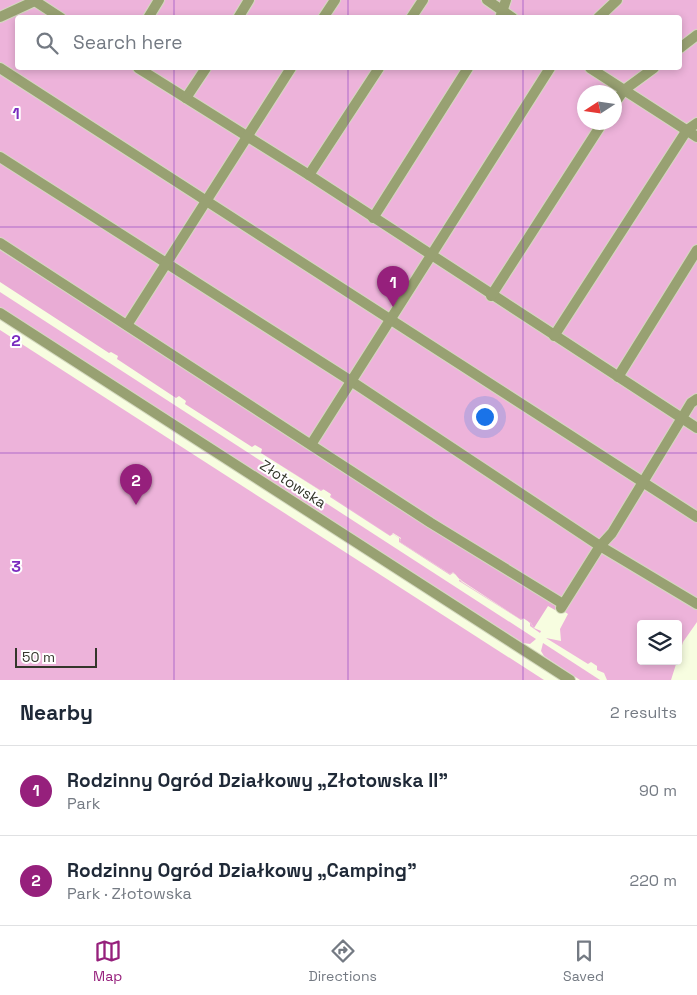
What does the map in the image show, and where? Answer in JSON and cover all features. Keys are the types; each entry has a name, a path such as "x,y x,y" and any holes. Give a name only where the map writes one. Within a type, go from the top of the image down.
{"street":[{"path":"0,17 36,0 57,15"},
{"path":"150,15 160,0"},
{"path":"240,15 249,0"},
{"path":"325,15 335,0"},
{"path":"413,15 423,0"},
{"path":"487,0 502,14 506,0"},
{"path":"601,15 617,0"},
{"path":"682,46 697,35"},
{"path":"0,68 697,517"},
{"path":"141,70 309,175 491,296 697,428"},
{"path":"186,98 205,70"},
{"path":"127,324 290,70"},
{"path":"309,175 378,70"},
{"path":"373,218 467,70"},
{"path":"312,443 549,70"},
{"path":"593,70 697,137"},
{"path":"622,93 651,70"},
{"path":"554,336 687,130 697,123"},
{"path":"491,296 598,130"},
{"path":"0,157 350,381 600,546 697,604"},
{"path":"0,243 312,443 431,523 562,607 600,546 612,533 691,404 697,399"},
{"path":"618,377 697,250"},
{"name":"Złotowska","path":"0,313 570,680"}],"shaded area":[{"path":"0,0 697,0 697,622 682,645 682,620 637,620 637,665 676,665 671,680 607,680 604,673 597,670 597,666 591,662 588,664 546,638 561,641 560,629 568,614 0,250"},
{"path":"0,250 557,607 555,610 548,606 534,628 531,623 523,618 520,619 462,581 453,572 450,574 400,542 401,538 393,533 390,535 332,497 331,494 323,489 320,490 261,453 262,449 255,445 252,447 185,404 186,401 179,396 176,398 117,359 118,356 111,352 109,353 0,282"},
{"path":"0,292 536,639 530,644 523,643 0,307"},
{"path":"0,330 544,680 0,680"},
{"path":"261,453 320,490 323,488 401,539 400,542 450,574 453,572 456,575 453,573 450,575 399,542 399,538 393,534 390,536 330,497 331,494 324,489 321,491"},
{"path":"460,579 520,619 523,617 531,623 534,628 541,631 540,633 530,626 530,623 524,618 521,620 459,581"},
{"path":"543,643 600,680 580,680 544,656 541,651"}],"place":[{"name":"Rodzinny Ogród Działkowy „Złotowska II”","path":"393,307"},
{"name":"Rodzinny Ogród Działkowy „Camping”","path":"136,505"}]}
